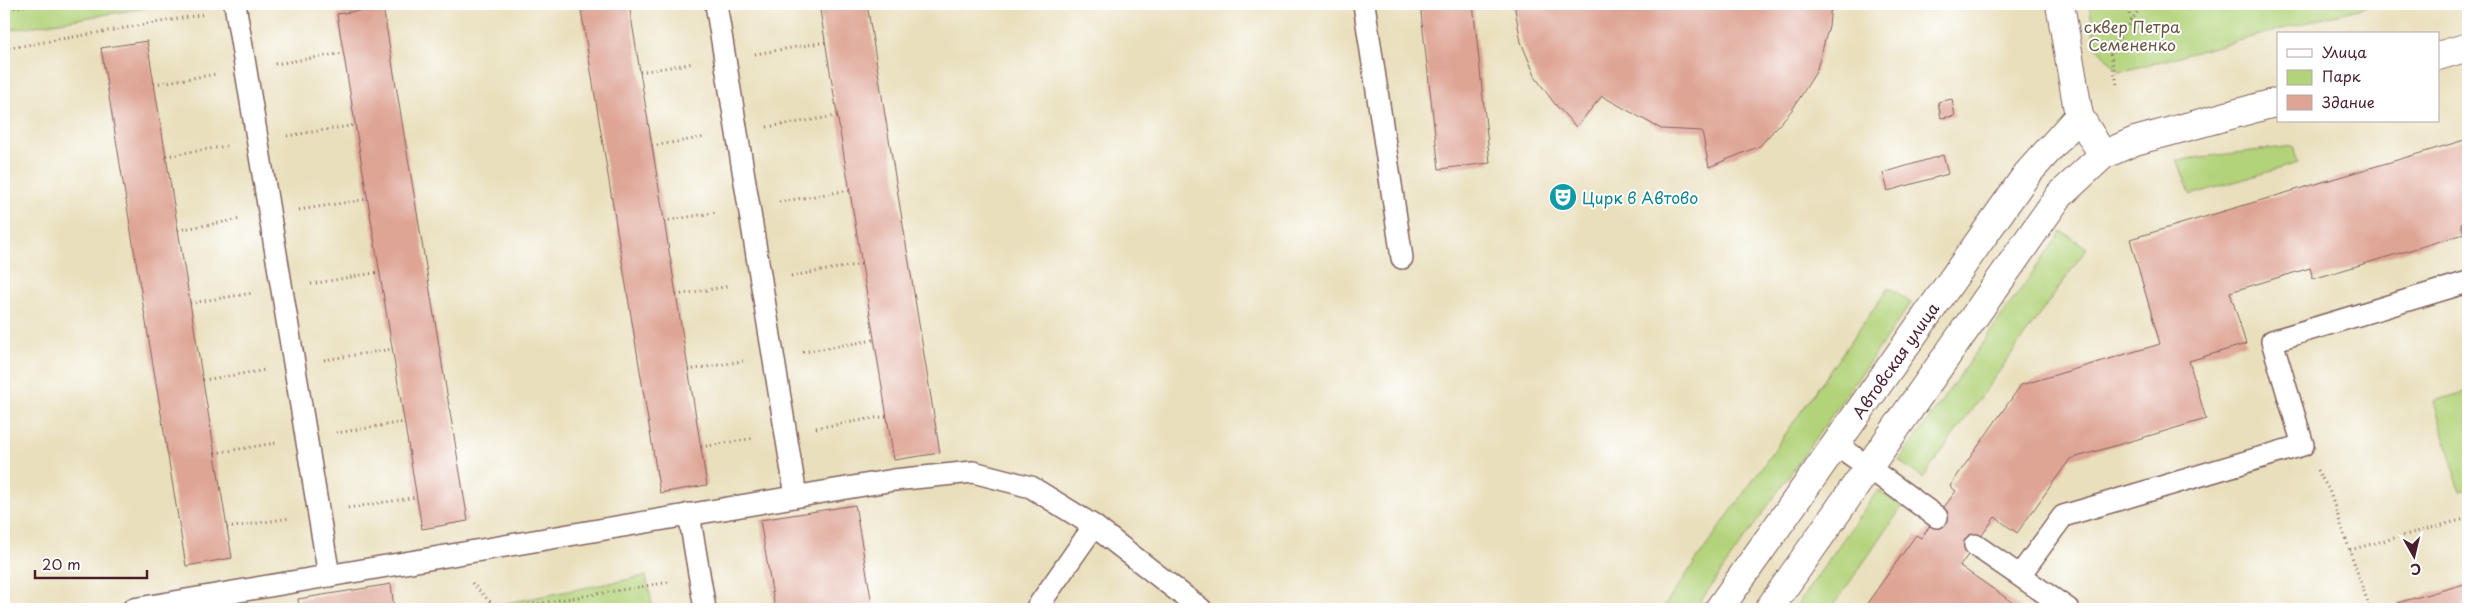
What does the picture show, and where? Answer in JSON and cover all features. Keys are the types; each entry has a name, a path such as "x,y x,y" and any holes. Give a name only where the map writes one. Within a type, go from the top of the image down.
{"street":[{"path":"2060,4 2079,116 2103,155"},
{"path":"2440,55 2468,47"},
{"path":"1769,609 2059,196 2103,155 2135,141 2277,102"},
{"name":"Автовская улица","path":"1719,609 2027,174 2079,116"}],"lane":[{"path":"716,4 796,496"},
{"path":"1364,4 1402,258"},
{"path":"236,6 329,576"},
{"path":"2020,576 2064,516 2303,446 2272,341 2468,282"},
{"path":"1836,444 1937,516"},
{"path":"133,609 796,496 894,480 972,472 1031,487 1094,526 1201,609"},
{"path":"689,514 705,609"},
{"path":"1036,609 1094,526"},
{"path":"1975,545 2068,609"}],"path":[{"path":"4,9 36,4"},
{"path":"2127,4 2130,22"},
{"path":"2117,84 2110,51 2144,4"},
{"path":"4,49 236,6"},
{"path":"2332,498 2370,609"},
{"path":"2350,550 2468,518"},
{"path":"504,609 700,577"}],"green space":[{"path":"4,4 170,4 4,31"},
{"name":"сквер Петра Семененко","path":"2089,4 2377,4 2120,72 2096,47"},
{"path":"2293,146 2298,163 2191,195 2177,160"},
{"path":"2062,231 2087,248 1923,478 1899,461"},
{"path":"1889,287 1911,303 1695,609 1662,609"},
{"path":"2468,391 2468,489 2460,491 2434,401"},
{"path":"1878,490 1902,507 1831,609 1794,609"},
{"path":"646,576 653,609 481,608"}],"building":[{"path":"580,4 629,4 707,485 660,493"},
{"path":"819,4 867,4 940,453 894,460"},
{"path":"1420,4 1473,4 1490,163 1439,169"},
{"path":"1514,4 1831,4 1829,26 1816,72 1792,110 1760,146 1709,167 1702,131 1661,129 1602,96 1576,127 1554,103 1536,78 1521,42"},
{"path":"383,7 468,521 422,529 337,14"},
{"path":"147,41 232,558 186,566 101,48"},
{"path":"1952,99 1955,116 1941,118 1938,102"},
{"path":"2468,139 2468,222 2461,224 2464,234 2313,279 2310,268 2230,292 2246,344 2189,361 2206,419 2070,459 2017,533 1995,517 1960,566 2022,609 1863,609 1916,535 1921,538 1956,491 1950,486 2021,385 2160,344 2130,239"},
{"path":"1943,155 1948,174 1888,191 1883,173"},
{"path":"855,505 872,604 844,609 775,609 760,520"},
{"path":"2468,583 2468,609 2399,609 2397,603"},
{"path":"391,584 394,609 299,609 298,599"}],"place":[{"name":"Цирк в Автово","path":"1563,197"}]}
